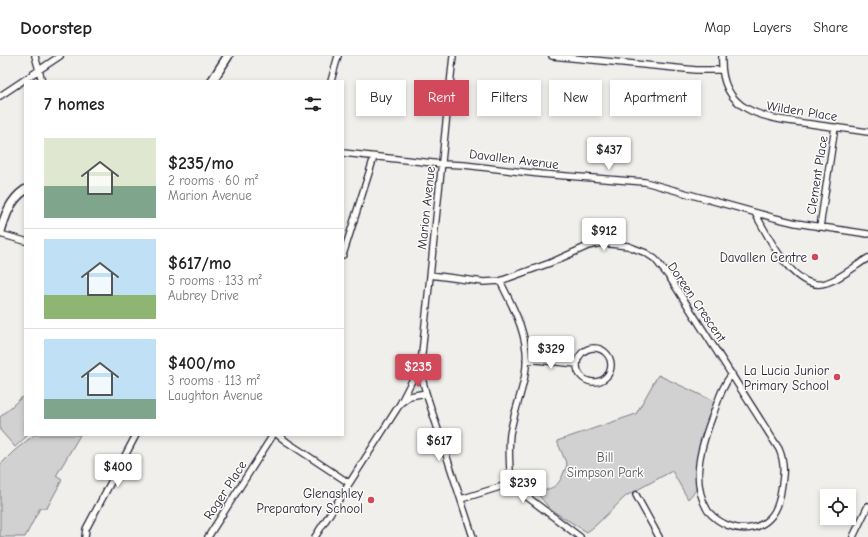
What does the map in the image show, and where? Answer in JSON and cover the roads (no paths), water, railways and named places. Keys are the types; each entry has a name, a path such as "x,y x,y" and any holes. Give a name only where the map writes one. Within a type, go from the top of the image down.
{"street":[{"path":"35,56 42,80"},
{"path":"0,96 60,56"},
{"path":"213,80 228,56"},
{"path":"331,80 338,56"},
{"name":"Marion Avenue","path":"453,56 421,363 426,393 473,537"},
{"path":"552,56 688,69 721,70"},
{"name":"Wilden Place","path":"722,56 721,70 723,79 731,93 743,106 753,113 777,120 868,132"},
{"name":"Clement Place","path":"820,227 835,127"},
{"name":"Davallen Avenue","path":"344,153 540,174 645,182 796,223 868,234"},
{"path":"344,251 374,157"},
{"path":"24,191 19,194 10,205 0,234 24,241"},
{"path":"755,213 786,263 798,276 809,282 821,284 832,281 868,258"},
{"name":"Doreen Crescent","path":"430,275 484,282 500,281 550,263 588,246 597,244 616,244 638,249 654,259 670,278 732,374 779,449 784,467 779,503 774,514 762,528 743,533 728,529 713,518 703,501 698,478 701,450 708,428 723,387 732,374"},
{"path":"500,281 520,325 524,340 526,359 524,383 510,436 509,457 511,486"},
{"path":"595,348 602,350 607,354 611,367 609,374 605,379 599,382 592,382 586,381 581,376 577,364 583,352 595,348"},
{"path":"526,359 577,364"},
{"name":"Marion Avenue","path":"315,537 400,404 421,363"},
{"name":"Marion Avenue","path":"400,404 410,396 426,393"},
{"path":"85,537 86,530 135,436"},
{"name":"Roger Place","path":"208,537 272,436"},
{"path":"279,436 349,483"},
{"path":"461,499 503,486 511,486 520,490 580,537"},
{"path":"636,495 659,537"},
{"path":"853,537 868,506"}],"place":[{"name":"Davallen Centre","path":"815,257"},
{"name":"La Lucia Junior Primary School","path":"837,377"},
{"name":"Glenashley Preparatory School","path":"371,500"}],"park label":[{"name":"Bill Simpson Park","path":"605,464"}]}
